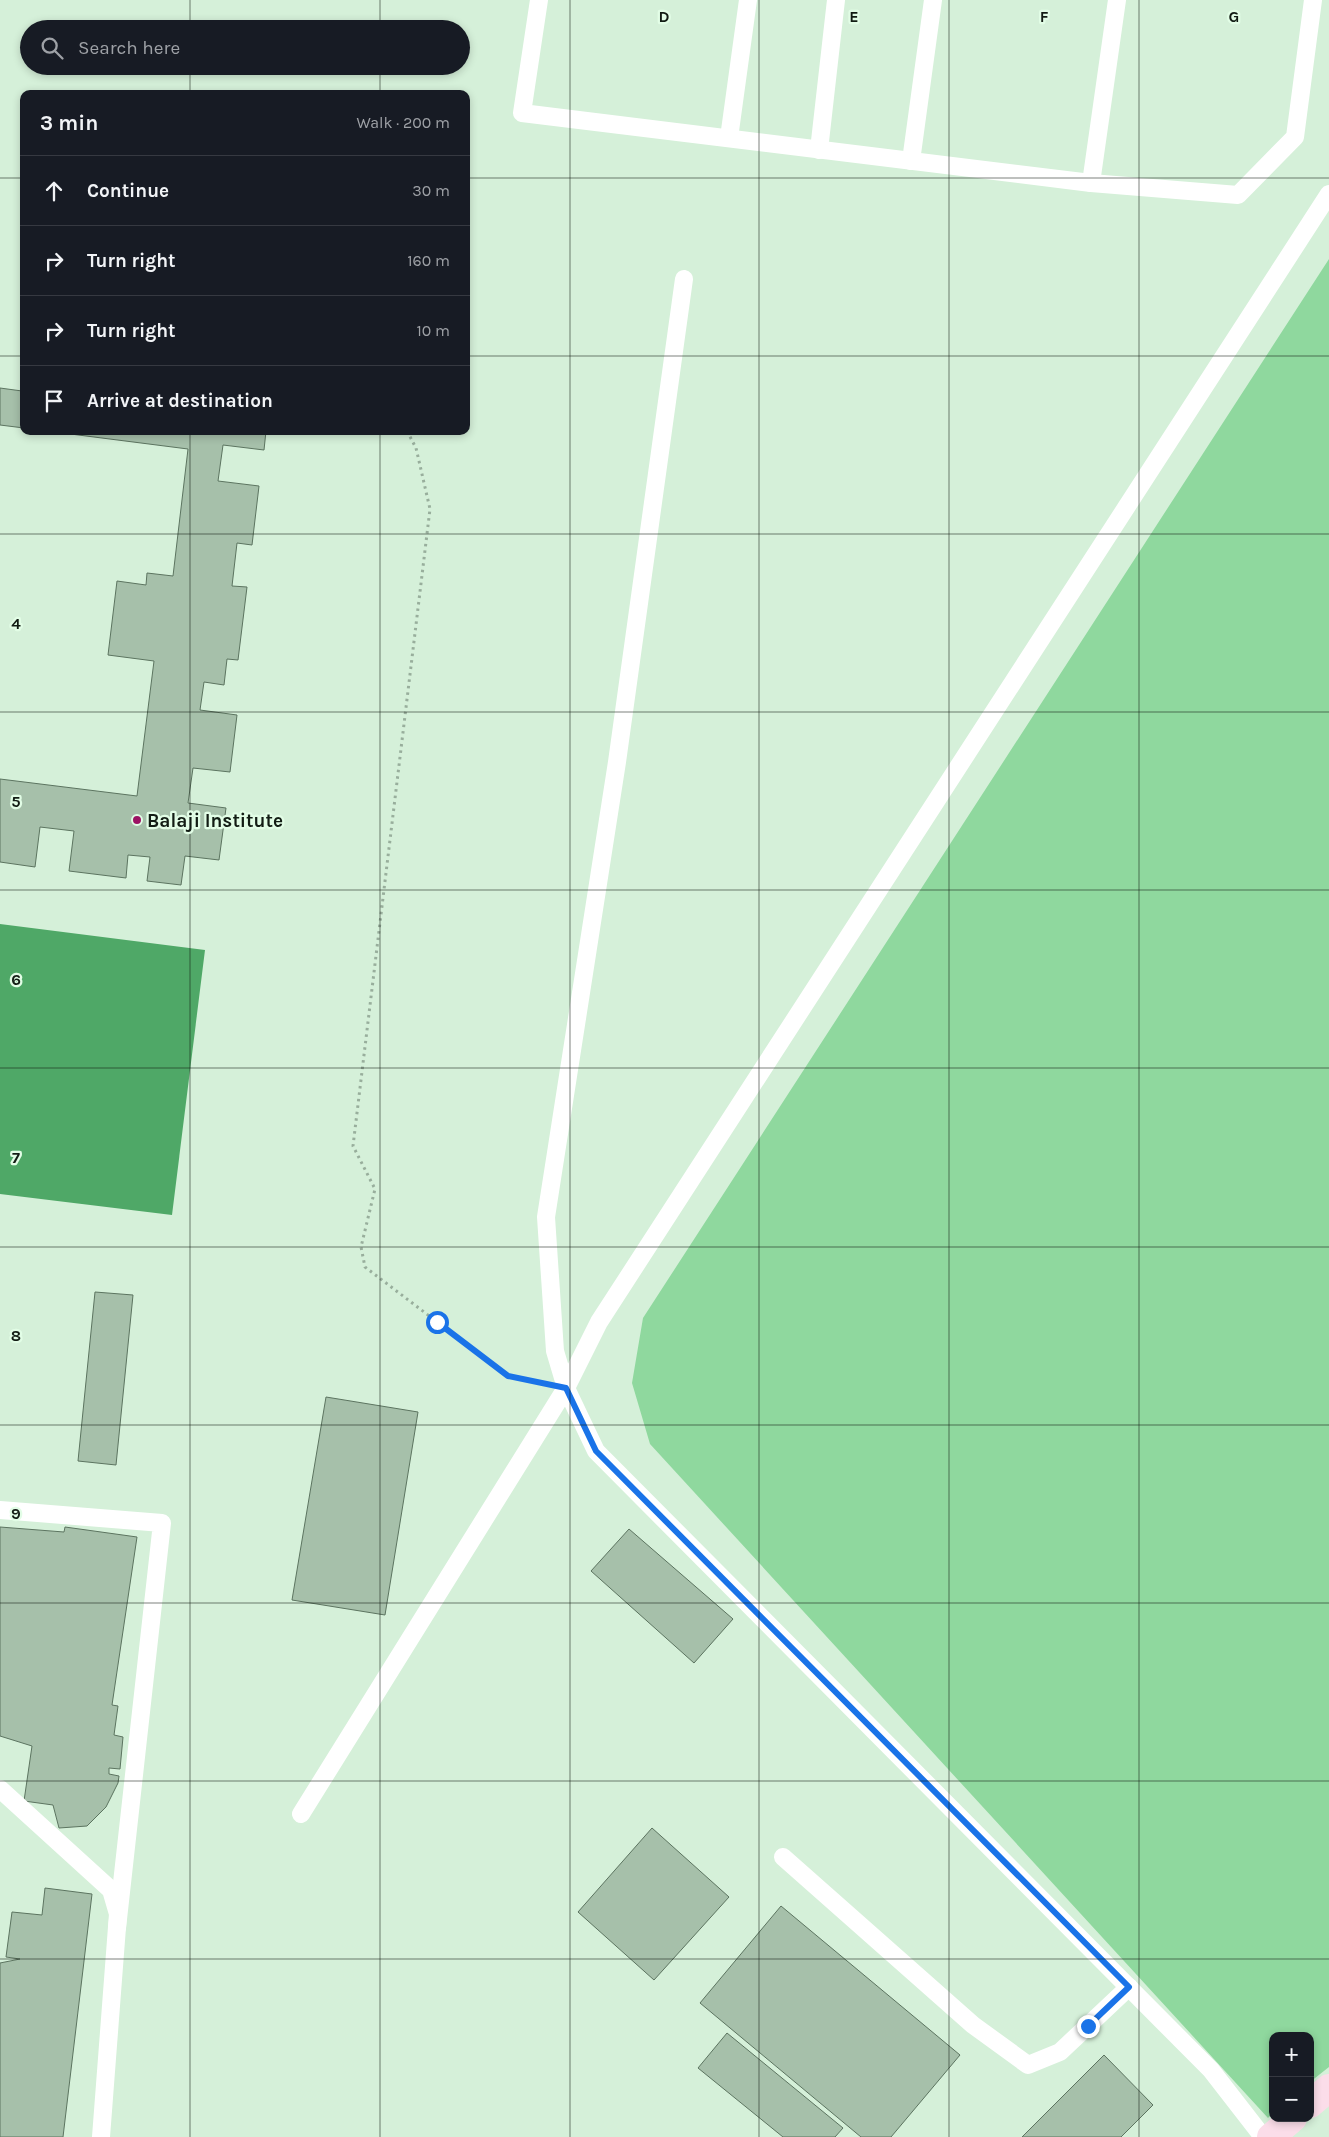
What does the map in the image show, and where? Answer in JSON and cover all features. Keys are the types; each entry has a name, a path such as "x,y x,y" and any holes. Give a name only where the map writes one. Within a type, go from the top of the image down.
{"main road":[{"path":"1314,2101 1329,2088"},
{"path":"1271,2137 1288,2122"}],"lane":[{"path":"539,0 522,113 1091,183 1238,195 1295,137 1313,0"},
{"path":"729,138 748,0"},
{"path":"819,150 836,0"},
{"path":"911,160 933,0"},
{"path":"1091,183 1117,0"},
{"path":"301,1814 566,1388 599,1322 1329,194"},
{"path":"684,279 617,762 546,1217 555,1352 566,1388 596,1451 1211,2070 1263,2137"},
{"path":"0,1510 162,1523 117,1928"},
{"path":"0,1789 111,1890 118,1914 101,2137"},
{"path":"783,1857 973,2024 1028,2065 1060,2052 1129,1987"}],"path":[{"path":"409,435 416,448 430,509 353,1146 375,1190 361,1247 365,1267 508,1376 566,1388"}],"shaded area":[{"path":"1329,259 1329,2067 1314,2079 1314,2032 1269,2032 1268,2118 650,1444 632,1383 643,1318"},
{"path":"0,924 205,950 172,1215 0,1194"}],"building":[{"path":"0,388 20,391 20,428 0,425"},
{"path":"78,435 266,435 264,450 223,445 218,481 259,486 252,545 237,543 232,586 247,587 238,660 227,659 224,685 204,682 200,710 237,715 230,772 193,768 188,803 226,808 219,860 185,856 181,885 147,881 150,857 128,855 126,878 69,871 74,831 40,827 35,867 0,862 0,779 137,796 154,661 108,655 117,581 146,585 147,573 173,576 188,449"},
{"path":"95,1292 133,1295 116,1465 78,1461"},
{"path":"326,1397 418,1412 385,1615 292,1600"},
{"path":"0,1527 64,1532 65,1527 137,1537 112,1705 118,1706 114,1735 123,1737 120,1769 109,1768 109,1774 119,1776 118,1783 106,1807 87,1826 59,1828 53,1805 24,1801 32,1746 0,1736"},
{"path":"629,1529 733,1619 694,1663 591,1571"},
{"path":"652,1828 729,1897 654,1980 578,1912"},
{"path":"45,1888 92,1894 63,2137 0,2137 0,1963 20,1959 6,1957 12,1912 42,1915"},
{"path":"781,1906 960,2055 891,2137 861,2137 700,2003"},
{"path":"727,2033 843,2128 835,2137 783,2137 698,2068"},
{"path":"1104,2055 1153,2105 1121,2137 1022,2137"}],"place":[{"name":"Balaji Institute","path":"137,820"}],"route":[{"path":"437,1322 508,1376 566,1388 596,1451 1129,1987 1088,2026"}]}
